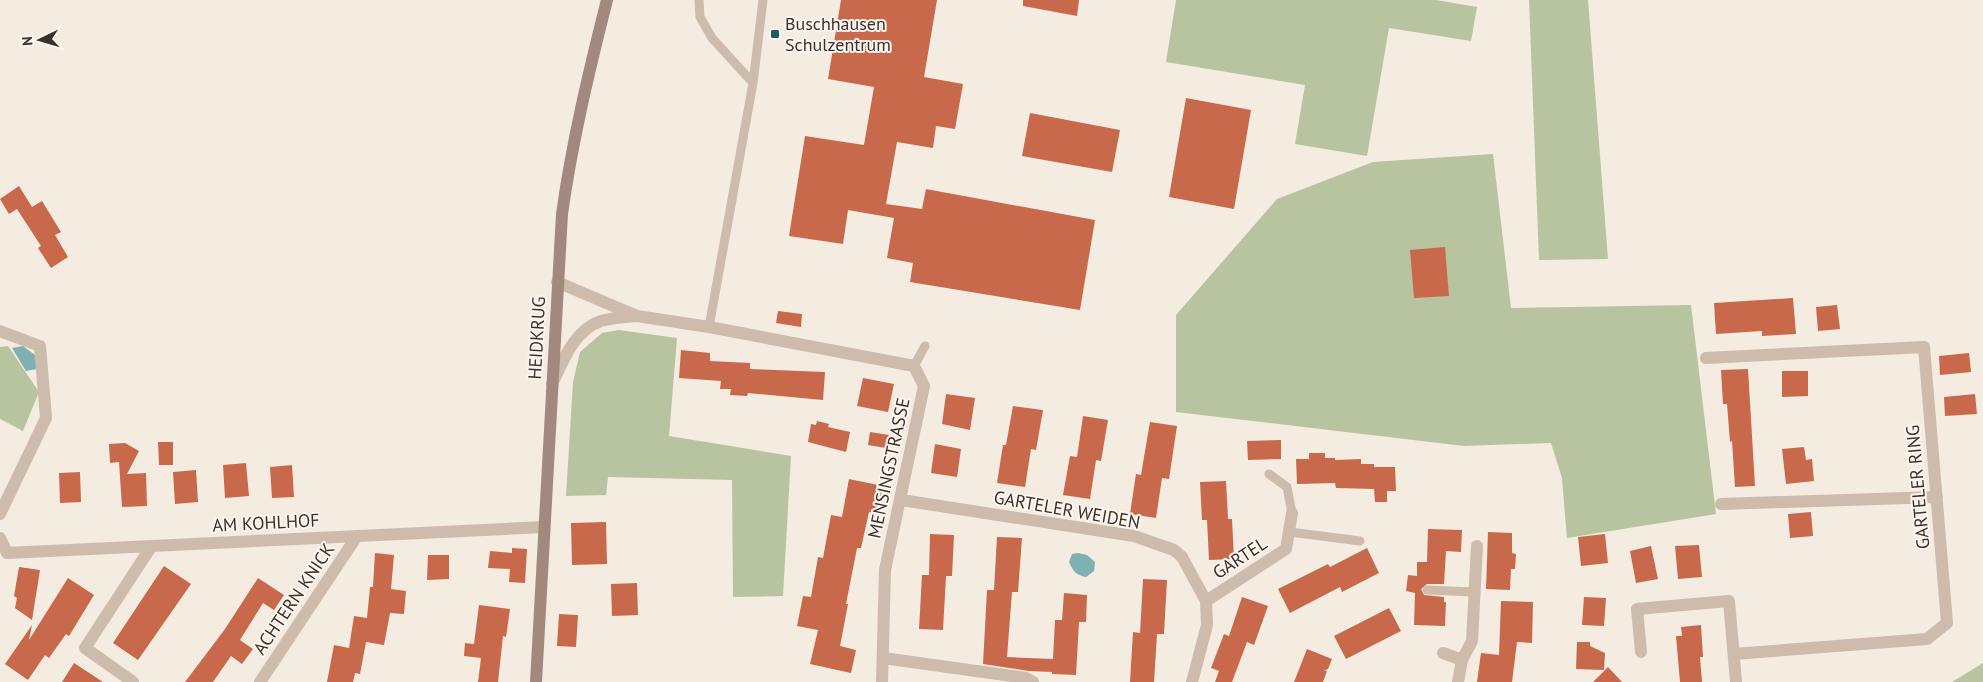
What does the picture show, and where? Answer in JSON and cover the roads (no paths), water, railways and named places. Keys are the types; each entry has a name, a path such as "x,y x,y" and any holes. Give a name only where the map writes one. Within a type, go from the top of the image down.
{"main road":[{"name":"HEIDKRUG","path":"536,682 562,214 570,157 607,0"}],"street":[{"path":"557,282 637,316 709,327 914,366"},
{"path":"552,384 572,344 592,325 602,321 637,316"},
{"path":"0,331 40,346 46,418 0,514"},
{"name":"GARTELER RING","path":"1706,358 1924,347 1947,623 1927,639 1734,654"},
{"name":"MENSINGSTRASSE","path":"882,682 885,570 924,386 914,366"},
{"path":"1721,504 1937,497"},
{"name":"GARTELER WEIDEN","path":"901,500 1134,536 1174,550 1182,557 1206,601 1206,625 1192,682"},
{"name":"GARTEL","path":"1206,601 1286,549 1292,512"},
{"name":"AM KOHLHOF","path":"0,538 7,553 544,527"},
{"name":"ACHTERN KNICK","path":"260,682 357,536"},
{"path":"133,682 85,648 151,546"},
{"path":"1458,682 1462,660 1472,641 1477,546"},
{"path":"1641,652 1637,609 1729,602 1736,682"},
{"path":"1443,653 1462,660"},
{"path":"883,658 1026,678 1034,682"}],"lane":[{"path":"699,0 700,17 712,38 753,82"},
{"path":"709,327 753,82 763,0"},
{"path":"914,366 924,346"},
{"path":"1269,474 1287,487 1292,512"},
{"path":"1290,532 1360,541"},
{"path":"1427,590 1474,592"}],"water":[{"path":"23,346 35,355 37,369 26,371 12,348"},
{"path":"1072,554 1087,555 1095,562 1094,571 1086,577 1075,572 1069,562"}],"place":[{"name":"Buschhausen Schulzentrum","path":"775,34"}]}
